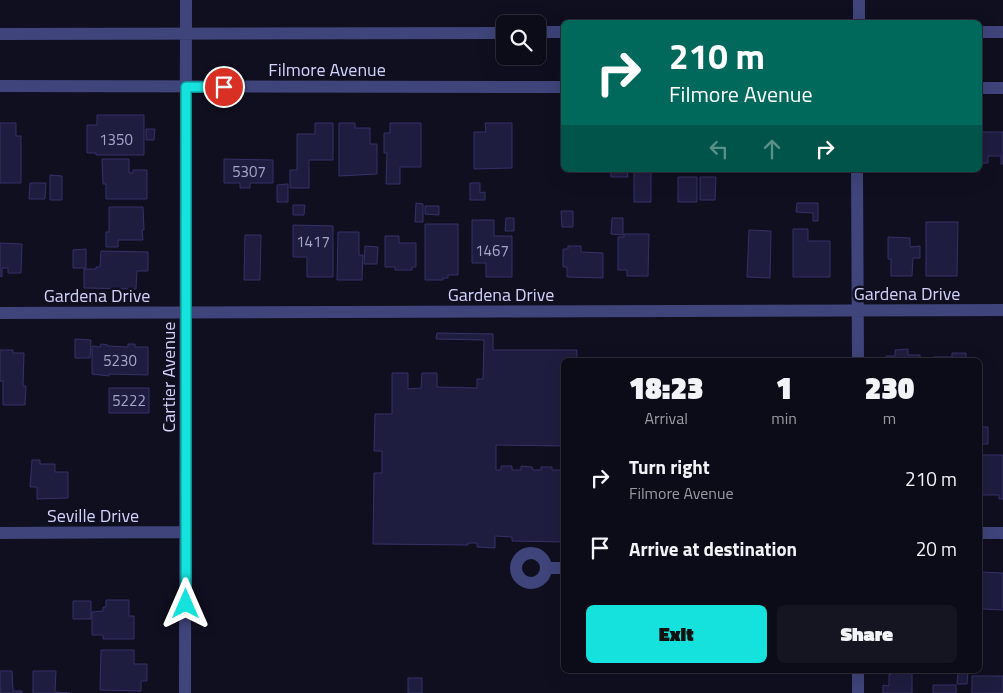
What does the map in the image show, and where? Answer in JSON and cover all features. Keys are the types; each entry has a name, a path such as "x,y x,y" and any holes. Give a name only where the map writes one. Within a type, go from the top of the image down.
{"street":[{"name":"Cartier Avenue","path":"185,693 186,0"},
{"path":"859,0 859,20"},
{"name":"Filmore Avenue","path":"0,34 496,32"},
{"path":"546,32 561,32"},
{"path":"982,32 1003,32"},
{"name":"Filmore Avenue","path":"0,86 561,87"},
{"path":"982,88 1003,88"},
{"path":"857,172 858,358"},
{"name":"Gardena Drive","path":"0,313 1003,310"},
{"name":"Seville Drive","path":"0,533 186,532"},
{"path":"982,533 1003,533"},
{"path":"546,568 561,568"},
{"path":"858,673 858,693"}],"building":[{"path":"97,115 144,115 144,155 96,155 96,153 87,153 87,125 97,125"},
{"path":"0,123 16,123 16,136 21,136 21,183 0,183"},
{"path":"315,123 333,123 333,160 309,160 309,188 290,188 290,170 297,170 297,134 315,134"},
{"path":"339,123 355,123 355,128 370,128 370,144 377,144 377,174 339,176"},
{"path":"390,123 421,123 421,167 400,167 400,184 386,184 387,153 384,153 384,133 390,133"},
{"path":"485,123 512,123 512,168 474,169 474,132 486,132"},
{"path":"146,129 155,129 154,140 146,140"},
{"path":"982,132 1003,132 1003,164 1001,164 1001,156 988,156 988,163 982,163"},
{"path":"102,159 129,159 129,173 133,173 133,170 147,170 147,199 106,199"},
{"path":"224,159 273,160 273,183 250,183 250,188 240,188 240,183 224,183"},
{"path":"611,172 627,172 628,177 611,177"},
{"path":"634,172 651,172 651,202 634,202"},
{"path":"50,175 62,176 62,200 50,200"},
{"path":"678,177 697,177 697,202 678,202"},
{"path":"700,177 716,177 715,200 700,200"},
{"path":"30,183 46,183 45,199 29,199"},
{"path":"470,183 480,183 480,193 485,192 485,200 470,200"},
{"path":"288,184 288,202 277,202 277,185"},
{"path":"416,203 423,204 423,222 415,222"},
{"path":"797,203 818,203 818,221 813,221 813,213 796,212"},
{"path":"293,205 305,205 304,215 293,215"},
{"path":"425,206 439,206 439,215 425,214"},
{"path":"109,207 143,207 143,240 118,240 118,247 106,247 106,232 109,232"},
{"path":"561,211 573,211 573,227 562,227"},
{"path":"506,218 514,218 514,231 505,231"},
{"path":"612,218 623,218 623,235 611,234"},
{"path":"472,220 494,220 494,236 512,236 512,277 486,277 486,263 472,263"},
{"path":"926,222 958,222 957,276 926,276"},
{"path":"425,224 458,224 458,275 448,275 448,278 443,278 443,280 425,280"},
{"path":"293,225 333,226 333,277 307,277 307,257 293,257"},
{"path":"793,229 808,229 808,241 830,241 830,277 793,277"},
{"path":"749,230 771,231 770,278 747,277"},
{"path":"338,232 359,232 359,255 363,255 362,280 337,280"},
{"path":"624,234 649,234 648,276 627,276 627,270 618,270 618,237 624,237"},
{"path":"245,235 261,235 260,280 244,280"},
{"path":"385,236 399,236 399,243 416,243 416,267 412,267 412,270 395,270 395,267 385,267"},
{"path":"888,237 910,238 910,247 920,246 920,258 913,258 912,276 891,276 891,259 888,259"},
{"path":"0,243 22,244 21,273 8,273 8,268 2,268 2,277 0,276"},
{"path":"365,246 378,247 377,264 364,264"},
{"path":"568,246 581,246 581,252 603,253 603,278 567,277 567,267 563,267 563,249 568,249"},
{"path":"86,249 86,268 73,268 73,250"},
{"path":"101,251 148,252 148,271 137,271 136,289 84,288 84,269 100,267"},
{"path":"437,333 493,334 493,350 577,350 577,358 561,358 561,446 496,445 496,470 501,470 501,466 512,466 512,470 521,470 521,466 532,467 533,470 541,470 541,467 552,467 552,470 561,470 561,542 512,541 512,537 495,536 495,548 477,547 477,543 468,543 468,545 373,544 374,473 382,473 382,451 374,451 375,414 392,414 392,373 408,373 408,389 421,388 422,373 437,373 437,387 477,388 477,379 483,379 484,340 436,339"},
{"path":"75,339 91,340 90,358 75,358"},
{"path":"101,344 128,347 128,344 135,344 135,347 148,347 148,375 109,374 109,376 92,374 92,346 100,347"},
{"path":"908,349 908,355 920,355 920,358 886,358 886,356 895,356 895,350"},
{"path":"0,350 13,350 13,353 24,353 23,386 26,386 25,405 3,405 3,381 0,381"},
{"path":"952,353 966,353 966,358 934,358 934,357 952,357"},
{"path":"109,388 149,388 149,413 109,413"},
{"path":"982,427 988,427 988,444 982,444"},
{"path":"982,455 1003,455 1003,499 999,499 999,495 982,495"},
{"path":"32,460 40,460 40,464 55,464 55,472 68,472 68,498 37,499 37,487 30,487"},
{"path":"982,572 1003,573 1003,610 982,609"},
{"path":"106,600 129,600 129,616 134,616 134,639 103,639 103,635 92,635 92,612 103,611 103,607 106,607"},
{"path":"73,601 91,601 91,619 73,619"},
{"path":"101,650 134,650 134,664 147,664 147,681 141,681 141,691 100,690"},
{"path":"0,671 12,671 13,691 22,691 22,693 0,693"},
{"path":"33,671 56,671 55,692 70,693 33,693"},
{"path":"891,673 912,673 912,693 883,693 883,685 889,686 889,674 891,675"},
{"path":"958,673 968,673 967,684 957,684"},
{"path":"972,676 1003,676 1003,693 972,693"},
{"path":"408,678 422,678 422,693 408,693"},
{"path":"933,685 956,685 956,693 933,693"}],"route":[{"path":"186,604 186,87 224,87"}]}
